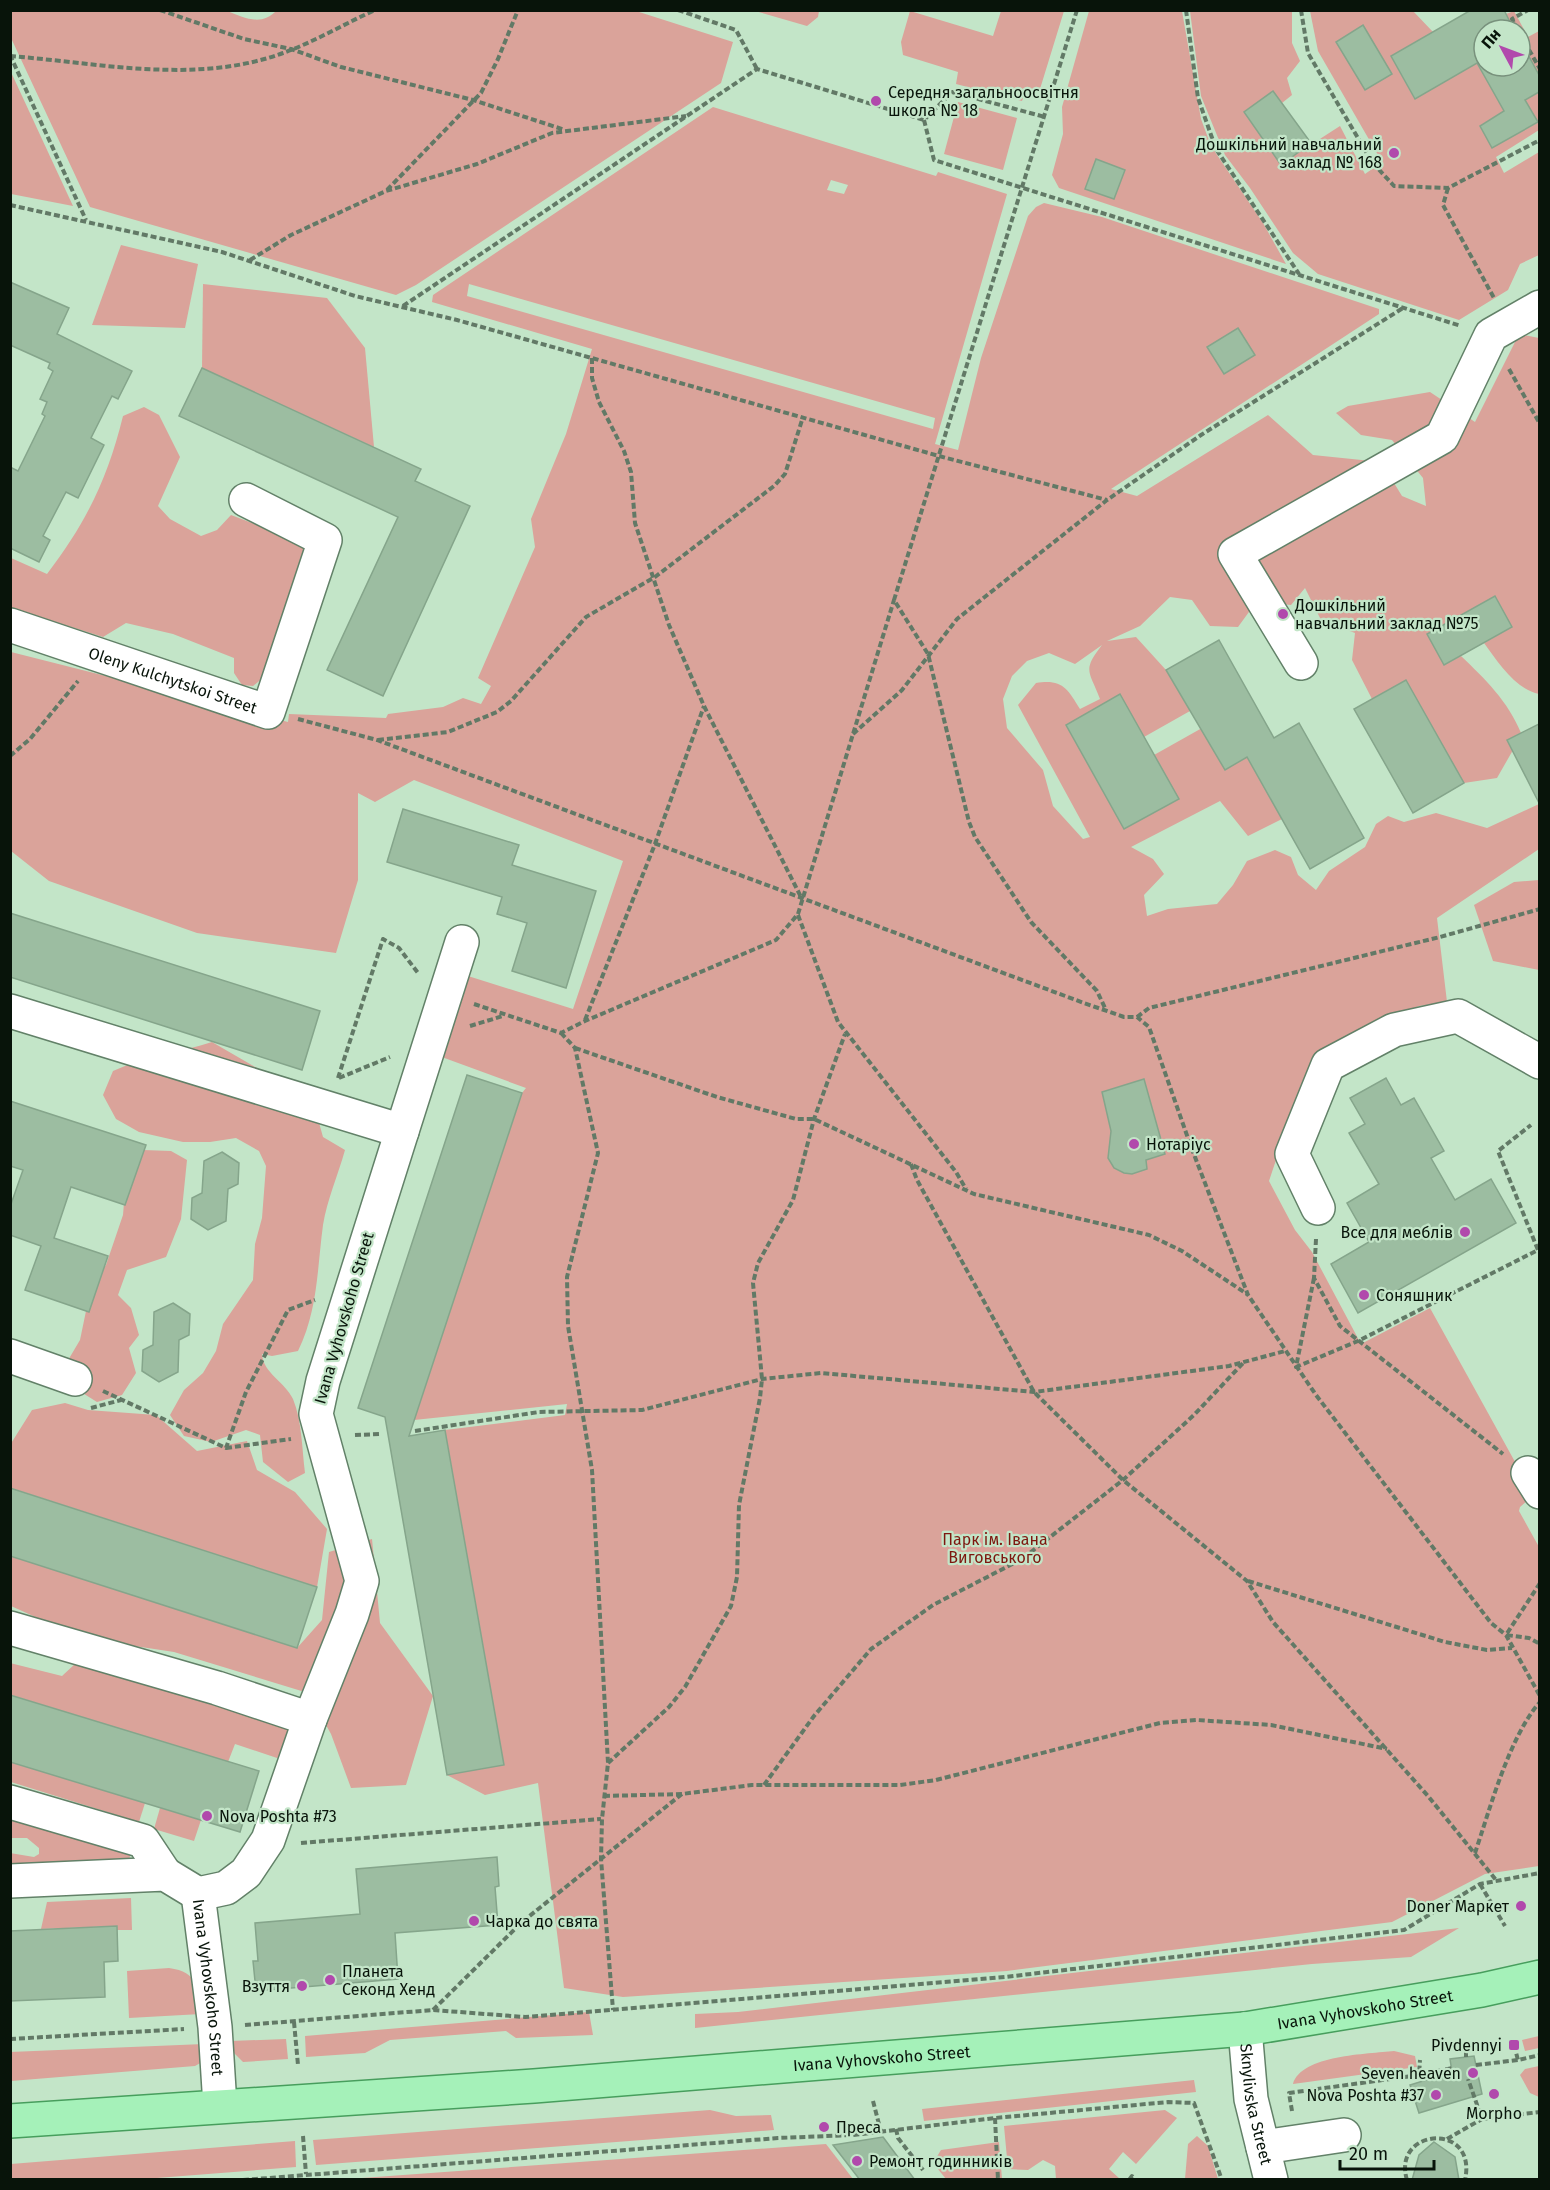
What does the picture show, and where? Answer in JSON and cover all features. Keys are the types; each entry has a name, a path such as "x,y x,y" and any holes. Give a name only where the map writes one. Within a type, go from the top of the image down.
{"main road":[{"name":"Ivana Vyhovskoho Street","path":"10,2121 534,2086 1245,2029 1482,1990 1539,1977"}],"street":[{"path":"1301,663 1235,555 1442,437 1500,331 1539,307"},
{"name":"Oleny Kulchytskoi Street","path":"10,625 268,711 325,540 246,500"},
{"name":"Ivana Vyhovskoho Street","path":"220,2106 215,2027 198,1894 226,1888 246,1873 268,1840 310,1719 352,1614 362,1581 316,1414 323,1381 352,1286 462,942"},
{"path":"10,1011 402,1131"},
{"path":"1318,1208 1292,1154 1328,1065 1394,1030 1458,1016 1539,1062"},
{"path":"10,1356 75,1378"},
{"path":"10,1628 217,1688 310,1719"},
{"path":"10,1802 143,1841 165,1874 198,1894"},
{"path":"10,1881 165,1874"},
{"name":"Sknylivska Street","path":"1245,2029 1251,2099 1271,2180"},
{"path":"1263,2147 1344,2135"}],"path":[{"path":"160,10 244,39 291,49 341,67 473,100 568,131"},
{"path":"11,56 152,70 224,68 291,49 375,10"},
{"path":"386,191 481,93 518,10"},
{"path":"678,10 736,30 757,69 924,120"},
{"path":"561,1033 776,940 798,914 1077,10"},
{"path":"1186,10 1198,98 1216,149 1300,275"},
{"path":"1301,10 1308,53 1372,162 1394,186 1448,188 1539,140"},
{"path":"1514,18 1528,10"},
{"path":"11,56 87,221"},
{"path":"403,307 757,69"},
{"path":"924,120 952,92 1045,117"},
{"path":"250,261 291,235 386,191 477,164 552,133 687,116"},
{"path":"924,120 934,160 1404,308 1500,331"},
{"path":"1448,188 1443,205 1539,424"},
{"path":"10,205 222,252 355,296 592,358 939,456 1107,500"},
{"path":"853,734 902,690 957,619 1107,500 1211,429 1404,308"},
{"path":"592,358 592,378 599,402 624,451 631,472 635,523 655,577 669,625 704,706 802,899"},
{"path":"377,740 448,732 497,712 511,701 585,617 655,577 780,480 785,474 803,417"},
{"path":"894,600 928,654 969,822 975,837 1031,922 1097,991 1105,1009"},
{"path":"10,756 30,739 100,655"},
{"path":"585,1021 655,844 704,706"},
{"path":"268,711 377,740 1124,1017 1137,1017 1149,1008 1440,937 1539,909"},
{"path":"798,914 838,1022 845,1034 956,1172 966,1189"},
{"path":"328,1110 383,939 399,948 429,988 503,1016 561,1033 574,1047 717,1097 796,1119 814,1119 986,1198 1149,1235 1182,1251 1248,1294"},
{"path":"1137,1017 1149,1027 1190,1144 1248,1294 1296,1367 1491,1623 1506,1635 1539,1696"},
{"path":"608,1764 669,1707 685,1687 731,1606 737,1577 739,1505 762,1379 753,1283 758,1263 793,1200 814,1119 845,1034"},
{"path":"574,1047 598,1153 567,1277 568,1326 585,1412 592,1470 608,1764 602,1819 601,1859 613,2011"},
{"path":"1296,1367 1358,1341 1539,1251 1498,1151 1531,1125"},
{"path":"911,1164 917,1180 1034,1392 1123,1480 1247,1581 1273,1622 1387,1749 1496,1880"},
{"path":"1296,1367 1314,1278 1318,1208"},
{"path":"1314,1278 1340,1326 1534,1483"},
{"path":"75,1378 226,1448 246,1392 288,1310 352,1286"},
{"path":"415,1431 539,1412 642,1410 762,1379 821,1373 1034,1392 1141,1379 1244,1362 1285,1351"},
{"path":"764,1785 814,1716 872,1649 933,1605 1023,1559 1123,1480 1194,1415 1244,1362"},
{"path":"1247,1581 1445,1642 1487,1650 1512,1648"},
{"path":"1506,1635 1539,1583"},
{"path":"1506,1635 1529,1638 1539,1644"},
{"path":"1475,1852 1508,1761 1539,1702"},
{"path":"604,1796 682,1794 764,1785 900,1785 936,1780 1160,1723 1197,1720 1271,1725 1387,1749"},
{"path":"433,2010 522,1922 682,1794"},
{"path":"268,1840 311,1844 542,1822 602,1819"},
{"path":"10,2039 294,2022 433,2010 525,2017 1005,1977 1404,1930 1480,1884 1539,1873"},
{"path":"1480,1884 1505,1926"},
{"path":"294,2022 298,2065"},
{"path":"1514,2045 1518,2060"},
{"path":"1476,2065 1539,2055"},
{"path":"1419,2074 1420,2060"},
{"path":"1293,2121 1290,2093 1452,2068"},
{"path":"1468,2079 1482,2119"},
{"path":"873,2101 881,2132"},
{"path":"243,2180 778,2138 853,2135 995,2118 1168,2102 1194,2103 1222,2180"},
{"path":"1407,2180 1405,2167 1412,2149 1428,2138 1448,2139 1482,2119 1539,2112"},
{"path":"995,2118 998,2180"},
{"path":"896,2129 898,2138 923,2170"},
{"path":"853,2135 857,2141"},
{"path":"303,2136 306,2174"},
{"path":"1448,2139 1463,2152 1467,2171 1465,2180"},
{"path":"1129,2180 1132,2176 1135,2180"}],"green space":[{"path":"225,10 259,20 277,10 636,11 733,42 721,83 416,285 396,295 90,207 11,38 11,11"},
{"path":"755,11 819,11 818,17 807,26"},
{"path":"910,11 993,36 1001,11 1064,11 1040,89 1026,89 1022,101 956,84 958,72 903,55 901,42"},
{"path":"1089,11 1182,11 1201,119 1211,146 1263,223 1286,264 1059,188 1052,175 1063,134 1062,107"},
{"name":"Дошкільний навчальний заклад № 168","path":"1190,11 1292,11 1292,43 1300,61 1287,78 1292,95 1282,103 1273,91 1244,112 1281,164 1340,126 1365,174 1382,162 1318,51 1310,11 1413,11 1433,32 1391,56 1414,98 1472,66 1472,78 1485,78 1504,111 1480,126 1492,148 1537,123 1525,100 1539,92 1539,130 1496,157 1504,173 1539,152 1539,255 1520,264 1508,290 1459,320 1318,274 1293,253 1225,155 1201,96"},
{"path":"1514,11 1518,18 1508,18 1506,14"},
{"path":"1539,31 1539,75 1532,62 1532,35"},
{"path":"10,70 73,206 11,194"},
{"path":"958,102 1017,118 1003,170 944,154"},
{"name":"Парк ім. Івана Виговського","path":"713,107 936,176 938,172 1007,194 935,444 958,450 981,358 1028,216 1036,207 1044,203 1102,217 1379,309 1379,314 1111,489 1137,496 1268,415 1313,455 1381,462 1402,496 1426,506 1423,478 1392,440 1361,435 1336,413 1348,406 1430,392 1475,422 1519,334 1539,338 1539,694 1522,687 1515,681 1484,643 1512,627 1495,596 1427,634 1444,665 1461,656 1495,691 1516,721 1521,733 1507,740 1513,750 1497,778 1464,783 1406,680 1372,699 1352,660 1355,633 1321,620 1305,588 1291,605 1272,603 1254,605 1238,627 1210,626 1192,600 1170,597 1140,626 1107,641 1136,637 1166,670 1190,711 1144,737 1120,695 1066,725 1124,829 1178,799 1154,755 1202,728 1225,770 1247,757 1282,819 1248,836 1220,801 1131,847 1153,859 1164,874 1144,895 1147,916 1168,909 1217,904 1233,885 1247,861 1275,850 1291,857 1298,875 1316,890 1329,871 1365,847 1376,824 1388,816 1404,822 1436,813 1487,828 1539,804 1539,849 1437,918 1447,1002 1419,1006 1353,1032 1327,1049 1292,1112 1269,1181 1295,1230 1312,1252 1361,1344 1430,1308 1530,1489 1527,1501 1519,1511 1539,1547 1539,1866 1485,1874 1392,1922 1007,1971 623,1997 564,1988 538,1783 485,1795 447,1775 503,1764 445,1430 565,1415 567,1404 414,1420 522,1093 526,1088 439,1056 468,976 573,1009 623,861 414,780 375,802 358,793 358,880 336,953 197,933 49,881 11,851 11,652 288,722 289,714 386,718 388,714 443,707 463,698 481,704 491,686 478,678 535,547 531,519 566,434 592,349 432,302 433,295","holes":["831,180 848,185 844,194 827,190","469,284 935,418 933,429 467,296","1102,645 1092,660 1089,671 1100,699 1080,709 1067,690 1058,684 1045,682 1036,683 1018,705 1090,837 1083,839 1053,806 1043,770 1007,728 1003,699 1012,676 1027,661 1049,653 1075,664"]},
{"path":"121,245 198,264 185,328 92,325"},
{"path":"203,284 327,298 365,348 374,447 202,368"},
{"path":"144,407 159,415 180,457 158,506 170,519 201,536 217,530 231,515 279,533 310,553 264,677 253,686 242,685 234,673 234,658 173,634 126,623 103,637 11,608 11,558 47,574 73,537 94,499 110,460 123,416"},
{"path":"1539,880 1539,970 1493,961 1474,905 1514,882"},
{"path":"212,1042 283,1083 316,1112 323,1137 345,1150 323,1225 316,1290 305,1336 298,1351 272,1356 262,1354 266,1367 293,1399 298,1416 305,1473 288,1482 263,1462 260,1435 246,1430 211,1442 184,1436 170,1415 184,1390 203,1373 216,1351 223,1324 253,1280 255,1244 262,1218 266,1166 259,1151 236,1138 210,1142 183,1142 139,1132 116,1119 103,1095 113,1071 137,1062"},
{"path":"143,1150 171,1151 187,1160 181,1219 166,1257 127,1270 118,1295 131,1308 139,1335 129,1348 136,1373 122,1395 97,1402 73,1387 67,1362 80,1340 91,1287 106,1265 123,1215 126,1178"},
{"path":"65,1403 88,1410 156,1415 197,1451 247,1441 257,1470 295,1492 327,1529 317,1587 11,1488 10,1445 32,1410"},
{"path":"372,1539 380,1623 433,1696 406,1785 351,1788 331,1734 308,1693 174,1652 82,1638 11,1606 11,1556 297,1648 322,1620 329,1552"},
{"path":"10,1663 62,1676 76,1663 281,1724 289,1732 281,1755 277,1758 235,1744 228,1762 11,1695"},
{"path":"11,1762 145,1803 139,1822 11,1782"},
{"path":"160,1808 201,1820 194,1841 154,1829"},
{"path":"11,1819 132,1846 129,1861 11,1867 10,1853 34,1857 39,1854 39,1848 27,1838 11,1838"},
{"path":"131,1898 132,1930 117,1930 116,1926 41,1929 47,1902"},
{"path":"1459,1928 1411,1957 1312,1964 695,2028 695,2014 738,2012"},
{"path":"169,1968 179,1970 191,1977 197,1989 201,2014 129,2018 127,1971"},
{"path":"589,2012 593,2035 516,2038 506,2031 390,2040 365,2053 306,2057 305,2036"},
{"path":"1539,2036 1539,2048 1525,2051 1522,2040"},
{"path":"286,2039 288,2059 243,2062 231,2050 230,2041"},
{"path":"204,2044 202,2062 195,2066 11,2081 10,2052"},
{"path":"1394,2051 1415,2056 1417,2067 1293,2084 1299,2074 1308,2067 1322,2062 1353,2055"},
{"path":"1540,2066 1539,2097 1530,2093 1520,2075 1525,2069"},
{"path":"1194,2080 1196,2092 924,2121 922,2109"},
{"path":"710,2110 736,2116 771,2115 774,2130 316,2165 313,2140"},
{"path":"1165,2110 1177,2118 1136,2164 1123,2152 1109,2169 1120,2179 1056,2179 1055,2166 1043,2160 1028,2170 1008,2169 1004,2126"},
{"path":"1197,2136 1208,2146 1218,2179 1185,2179 1188,2144"},
{"path":"295,2141 296,2167 144,2179 11,2179 11,2164"},
{"path":"999,2142 1002,2179 946,2179 933,2163 941,2150"},
{"path":"826,2144 853,2179 348,2179"}],"building":[{"path":"1471,10 1504,10 1508,18 1472,18 1472,66 1415,99 1391,56"},
{"path":"1363,25 1392,74 1365,90 1336,42"},
{"path":"1532,62 1539,75 1539,92 1525,100 1538,122 1492,148 1480,126 1504,111 1485,78 1532,78"},
{"path":"1273,91 1311,143 1281,165 1244,112"},
{"path":"1096,159 1125,170 1114,199 1085,189"},
{"path":"10,282 69,308 57,334 132,371 118,399 112,396 91,438 104,445 78,498 66,492 43,536 50,540 39,562 10,548 10,467 18,471 45,416 42,414 47,402 40,399 53,371 48,368 50,363 10,345"},
{"path":"1238,328 1255,355 1224,374 1207,347"},
{"path":"202,368 421,469 415,481 470,506 383,696 327,670 398,517 179,416"},
{"path":"1495,596 1512,627 1444,665 1427,634"},
{"path":"1219,640 1274,738 1299,723 1364,838 1310,869 1247,757 1225,770 1166,670"},
{"path":"1406,680 1464,783 1413,813 1354,709"},
{"path":"1120,694 1179,799 1124,829 1066,725"},
{"path":"1539,724 1539,803 1507,740"},
{"path":"403,809 519,845 512,865 596,891 566,988 512,971 527,923 497,914 502,897 387,862"},
{"path":"10,913 320,1011 302,1070 10,977"},
{"path":"467,1075 522,1093 409,1436 445,1430 504,1765 447,1775 385,1417 358,1408"},
{"path":"1386,1078 1401,1105 1414,1098 1444,1151 1431,1158 1455,1200 1491,1179 1516,1223 1358,1313 1331,1264 1369,1242 1347,1203 1379,1184 1349,1133 1365,1124 1350,1098"},
{"path":"1144,1079 1165,1154 1146,1160 1147,1169 1132,1174 1124,1173 1114,1168 1108,1158 1111,1131 1102,1092"},
{"path":"10,1101 146,1145 125,1205 71,1187 54,1238 108,1256 89,1312 25,1290 41,1246 10,1235 10,1207 23,1170 10,1166"},
{"path":"222,1152 239,1163 238,1184 228,1189 226,1221 208,1230 191,1219 192,1198 202,1193 204,1161"},
{"path":"173,1303 190,1314 189,1335 179,1340 178,1372 159,1382 142,1371 143,1350 153,1345 154,1312"},
{"path":"10,1488 317,1587 297,1648 10,1556"},
{"path":"10,1695 259,1771 240,1832 10,1762"},
{"path":"497,1857 499,1886 495,1887 498,1925 395,1933 398,1979 256,1991 253,1961 258,1961 255,1923 360,1914 356,1869"},
{"path":"117,1926 118,1961 104,1962 105,1997 10,2001 10,1931"},
{"path":"1474,2056 1482,2094 1419,2113 1410,2085 1452,2072 1450,2059"},
{"path":"883,2137 915,2180 860,2180 833,2145"},
{"path":"1434,2142 1455,2157 1459,2180 1412,2180 1419,2155"}],"place":[{"name":"Середня загальноосвітня школа № 18","path":"876,101"},
{"name":"Дошкільний навчальний заклад № 168","path":"1394,153"},
{"name":"Дошкільний навчальний заклад №75","path":"1283,614"},
{"name":"Нотаріус","path":"1134,1144"},
{"name":"Все для меблів","path":"1465,1232"},
{"name":"Соняшник","path":"1364,1295"},
{"name":"Nova Poshta #73","path":"207,1816"},
{"name":"Doner Маркет","path":"1521,1906"},
{"name":"Чарка до свята","path":"474,1921"},
{"name":"Планета Секонд Хенд","path":"330,1980"},
{"name":"Взуття","path":"302,1986"},
{"name":"Pivdennyi","path":"1514,2045"},
{"name":"Seven heaven","path":"1473,2073"},
{"name":"Morpho","path":"1494,2094"},
{"name":"Nova Poshta #37","path":"1436,2095"},
{"name":"Преса","path":"824,2127"},
{"name":"Ремонт годинників","path":"857,2161"}]}
